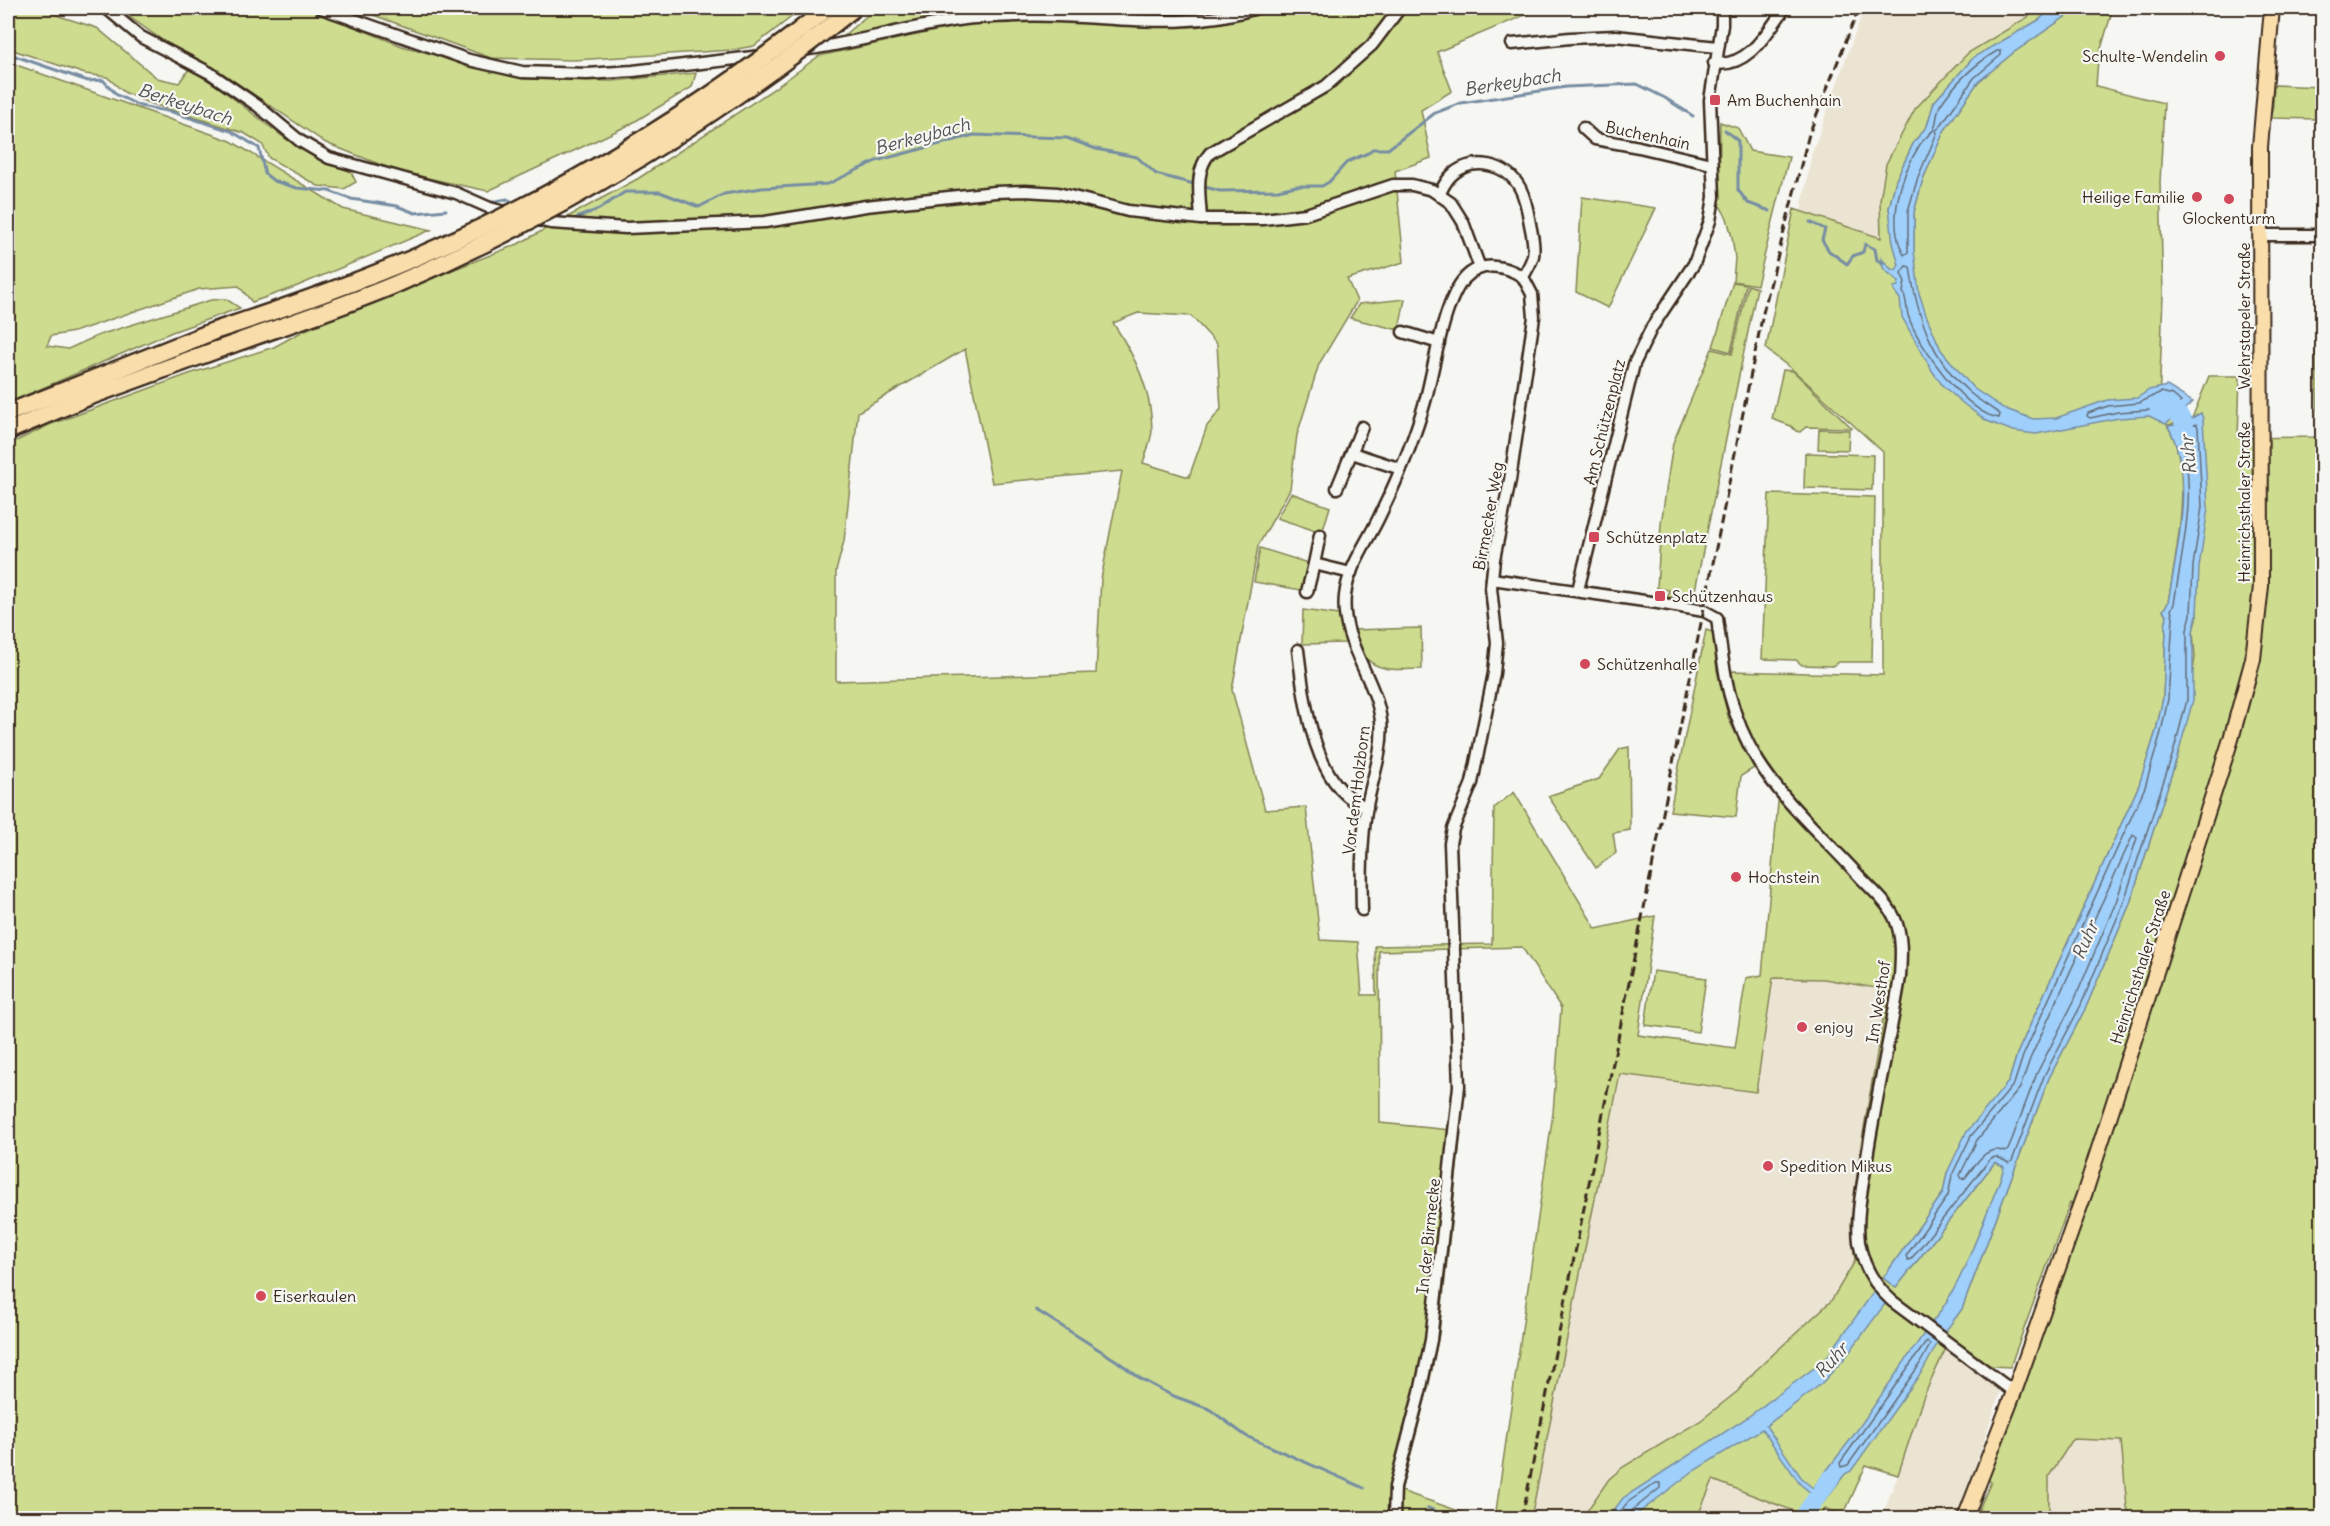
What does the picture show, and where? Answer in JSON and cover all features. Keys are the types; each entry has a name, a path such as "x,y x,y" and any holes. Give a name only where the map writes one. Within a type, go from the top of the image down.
{"highway":[{"path":"8,413 214,331 366,278 440,247 513,212 653,133 729,82 828,8"},
{"path":"8,431 88,398 393,285 539,216 679,135 746,90 854,8"}],"main road":[{"name":"Wehrstapeler Straße","path":"2261,409 2260,139 2272,8"},
{"name":"Heinrichsthaler Straße","path":"1965,1518 2014,1392 2091,1173 2245,693 2257,636 2260,595 2261,409"}],"street":[{"path":"106,8 141,37 210,73 258,106 300,141 329,158 456,193 490,208 551,223 626,228 765,222 866,206 995,192 1025,191 1058,193 1128,211 1201,219 1263,219 1294,216 1393,186 1413,185 1440,194 1451,203 1460,216 1480,268 1500,267 1511,270 1522,277 1533,256 1533,241 1525,202 1512,178 1501,169 1490,165 1471,166 1460,169 1451,176 1440,194"},
{"path":"321,8 469,60 522,72 549,74 633,71 822,48 964,19 1045,15 1186,22 1236,14 1257,8"},
{"path":"1201,219 1199,177 1203,163 1210,153 1326,86 1372,45 1400,8"},
{"name":"Am Schützenplatz","path":"1578,590 1638,352 1694,264 1705,238 1714,197 1710,100 1714,63 1722,26 1722,8"},
{"path":"1714,63 1726,65 1747,55 1785,8"},
{"path":"1512,44 1616,36 1717,47"},
{"name":"Buchenhain","path":"1583,128 1595,139 1711,164"},
{"path":"2260,235 2322,235"},
{"name":"Vor dem Holzborn","path":"1362,910 1362,851 1367,807 1377,765 1381,723 1377,706 1351,641 1346,623 1345,595 1350,573 1381,514 1401,469 1419,420 1439,343 1459,286 1467,276 1480,268"},
{"name":"Birmecker Weg","path":"1455,953 1449,850 1453,829 1472,783 1494,673 1497,643 1492,579 1534,317 1532,294 1522,277"},
{"path":"1403,332 1439,343"},
{"path":"1337,488 1362,427"},
{"path":"1352,453 1401,469"},
{"path":"1307,592 1320,535"},
{"path":"1314,564 1350,573"},
{"path":"1492,579 1578,590"},
{"name":"Im Westhof","path":"1578,590 1704,611 1717,618 1728,693 1758,761 1794,806 1886,905 1898,927 1901,954 1900,977 1869,1134 1859,1216 1861,1252 1866,1268 1876,1285 1900,1307 2014,1392"},
{"path":"1298,650 1304,701 1319,751 1344,793 1351,800 1367,807"},
{"name":"In der Birmecke","path":"1394,1518 1395,1487 1431,1340 1456,1117 1460,1057 1455,953"}],"shaded area":[{"path":"1864,8 2043,8 1880,200 1881,238 1801,211 1812,153"},
{"path":"1773,978 1824,979 1888,990 1861,1145 1851,1224 1855,1261 1831,1300 1755,1371 1738,1391 1700,1421 1623,1467 1609,1479 1582,1518 1531,1518 1620,1074 1756,1092"},
{"path":"1946,1348 1996,1383 2000,1393 1958,1518 1881,1518 1898,1475 1923,1398"},
{"path":"2073,1439 2121,1441 2127,1506 2131,1518 2049,1518 2049,1476"},
{"path":"1713,1480 1812,1518 1697,1518"}],"green space":[{"path":"8,8 42,8 97,28 157,78 179,83 189,69 216,85 286,139 351,172 356,182 344,189 318,186 269,158 262,144 244,133 146,102 124,92 107,77 85,74 16,51 8,44"},
{"path":"117,8 308,8 402,46 524,79 612,81 696,73 692,87 629,125 488,191 399,172 326,143 222,73 172,47"},
{"path":"354,8 803,8 754,46 732,50 574,60 491,58"},
{"path":"876,8 1542,8 1437,52 1452,91 1421,110 1431,158 1395,171 1404,262 1347,279 1357,301 1319,364 1297,435 1290,489 1258,546 1232,690 1265,810 1306,807 1320,940 1358,942 1362,995 1376,995 1375,946 1492,944 1494,808 1514,792 1596,929 1655,916 1638,1035 1735,1048 1746,978 1762,975 1780,781 1755,746 1738,705 1730,671 1883,675 1883,452 1794,371 1766,349 1794,209 1881,238 1880,200 1886,164 1915,109 1968,53 2043,8 2052,8 2039,20 1974,57 1934,102 1927,126 1914,142 1896,180 1889,208 1914,250 1914,212 1923,179 1944,131 1978,82 2013,53 2078,8 2113,8 2098,59 2096,86 2164,103 2160,183 2163,294 2159,406 2180,423 2167,425 2180,465 2182,488 2179,537 2168,603 2163,610 2167,616 2163,698 2156,731 2139,785 2017,1054 2009,1081 1947,1173 1943,1193 1883,1278 1896,1288 1995,1162 2005,1167 1982,1229 1954,1290 1930,1325 1942,1335 1962,1309 2049,1078 2086,1007 2129,906 2179,751 2195,658 2193,631 2197,615 2201,413 2192,418 2209,376 2240,376 2238,438 2318,437 2315,310 2322,297 2322,1518 2131,1518 2127,1507 2121,1441 2073,1439 2049,1476 2049,1518 1975,1518 1991,1482 1988,1480 2086,1209 2070,1203 2010,1367 1991,1366 1955,1346 1946,1348 1923,1398 1898,1475 1866,1465 1843,1516 1825,1508 1821,1518 1812,1518 1713,1480 1697,1518 1582,1518 1609,1479 1623,1467 1700,1421 1738,1391 1755,1371 1831,1301 1855,1261 1851,1224 1861,1145 1888,990 1824,979 1773,978 1756,1092 1620,1074 1531,1518 1495,1518 1553,1113 1561,1008 1522,947 1379,951 1380,1123 1461,1131 1439,1334 1429,1384 1401,1491 1479,1518 8,1518 8,445 49,425 189,374 274,347 303,331 518,244 639,178 775,88 819,56 963,25 1044,20 1079,21 1079,12 1044,9 965,14 854,36 843,36","holes":["1138,313 1191,316 1217,344 1221,409 1207,426 1189,477 1143,463 1152,431 1149,402 1141,374 1113,323","965,349 992,483 1122,471 1101,579 1096,673 836,681 836,571 844,541 858,412"]},
{"path":"8,62 231,141 343,209 431,230 295,287 252,302 239,286 199,289 74,332 51,336 47,346 68,349 99,335 211,300 226,299 240,308 172,332 8,403"},
{"path":"2274,85 2322,87 2322,119 2272,118"},
{"path":"1720,122 1738,128 1750,151 1789,157 1757,285 1733,281 1735,258 1732,237 1727,218 1719,204"},
{"path":"1582,197 1656,208 1608,308 1576,292"},
{"path":"1733,282 1746,284 1731,352 1713,347"},
{"path":"1748,285 1757,288 1693,600 1668,597 1669,590 1657,588 1661,524 1673,443 1712,349 1732,354"},
{"path":"1405,299 1399,330 1350,318 1359,304"},
{"path":"1783,370 1793,371 1852,428 1806,427 1800,432 1772,419"},
{"path":"1819,429 1849,430 1848,450 1818,449"},
{"path":"1805,453 1873,455 1872,490 1804,488"},
{"path":"1291,493 1330,507 1322,533 1277,518"},
{"path":"1769,494 1875,497 1872,662 1839,662 1832,666 1802,665 1796,660 1762,659"},
{"path":"1260,548 1308,563 1301,590 1254,582"},
{"path":"1303,610 1339,615 1346,643 1302,644"},
{"path":"1421,628 1422,669 1407,670 1384,668 1370,662 1360,650 1352,630"},
{"path":"1706,630 1713,632 1717,670 1729,720 1754,768 1741,776 1736,817 1670,811"},
{"path":"1629,747 1630,830 1613,833 1616,853 1596,868 1548,796 1599,779 1620,749"},
{"path":"1653,971 1706,978 1698,1032 1645,1025"}],"water":[{"path":"2052,8 2078,8 2013,53 1978,82 1944,131 1923,179 1914,212 1914,250 1919,293 1941,350 1973,388 2003,408 2033,419 2056,418 2107,400 2137,398 2149,390 2167,386 2193,402 2166,424 2149,416 2119,418 2036,434 2013,431 1987,421 1943,386 1933,372 1902,317 1900,299 1894,291 1894,287 1898,286 1899,282 1885,270 1881,263 1881,258 1891,269 1896,270 1899,265 1893,243 1889,208 1896,180 1914,142 1927,126 1934,102 1974,57 2039,20"},
{"path":"2201,413 2208,508 2199,567 2197,615 2193,631 2193,700 2179,751 2129,906 2086,1007 2049,1078 1962,1309 1942,1336 1930,1325 1948,1300 1962,1273 2004,1167 1995,1162 1896,1288 1883,1278 1943,1193 1947,1173 1966,1133 2009,1081 2017,1054 2139,785 2156,731 2163,698 2167,616 2163,610 2168,603 2182,513 2181,468 2168,426 2181,424"},
{"path":"1875,1290 1888,1300 1845,1358 1821,1384 1766,1426 1803,1480 1813,1488 1851,1439 1927,1329 1940,1339 1923,1370 1851,1471 1845,1474 1823,1503 1800,1484 1762,1429 1692,1472 1632,1518 1608,1518 1623,1498 1745,1419 1825,1360"}],"waterway":[{"name":"Berkeybach","path":"8,49 15,56 88,81 103,80 117,95 140,106 172,112 231,131 259,148 265,174 274,181 297,188 329,191 351,199 397,206 415,213 446,210"},
{"name":"Berkeybach","path":"548,218 574,219 599,209 625,192 660,192 699,207 724,194 762,188 828,184 876,161 974,135 1067,138 1096,149 1137,157 1156,174 1220,191 1278,190 1296,186 1322,186 1329,182 1347,162 1372,149 1388,149 1435,113 1461,103 1566,87 1637,84 1693,116"},
{"name":"Berkeybach","path":"1725,130 1738,141 1738,190 1748,203 1770,211"},
{"name":"Berkeybach","path":"491,202 507,199 517,204"},
{"name":"Berkeybach","path":"1810,222 1825,229 1822,240 1829,251 1847,264 1853,256 1863,252 1865,244 1875,249 1877,260 1883,263"},
{"name":"Ruhr","path":"2158,407 2177,413 2187,430 2189,445"},
{"path":"1036,1310 1117,1361 1141,1379 1171,1395 1209,1409 1246,1436 1364,1488"},
{"name":"Ruhr","path":"1802,1518 1830,1479"},
{"path":"1428,1508 1451,1518"}],"railway":[{"path":"1522,1518 1763,313 1809,134 1859,8"}],"place":[{"name":"Schulte-Wendelin","path":"2220,56"},
{"name":"Am Buchenhain","path":"1715,100"},
{"name":"Heilige Familie","path":"2197,197"},
{"name":"Glockenturm","path":"2229,199"},
{"name":"Schützenplatz","path":"1594,537"},
{"name":"Schützenhaus","path":"1660,596"},
{"name":"Schützenhalle","path":"1585,664"},
{"name":"Hochstein","path":"1736,877"},
{"name":"enjoy","path":"1802,1027"},
{"name":"Spedition Mikus","path":"1768,1166"},
{"name":"Eiserkaulen","path":"261,1296"}]}
